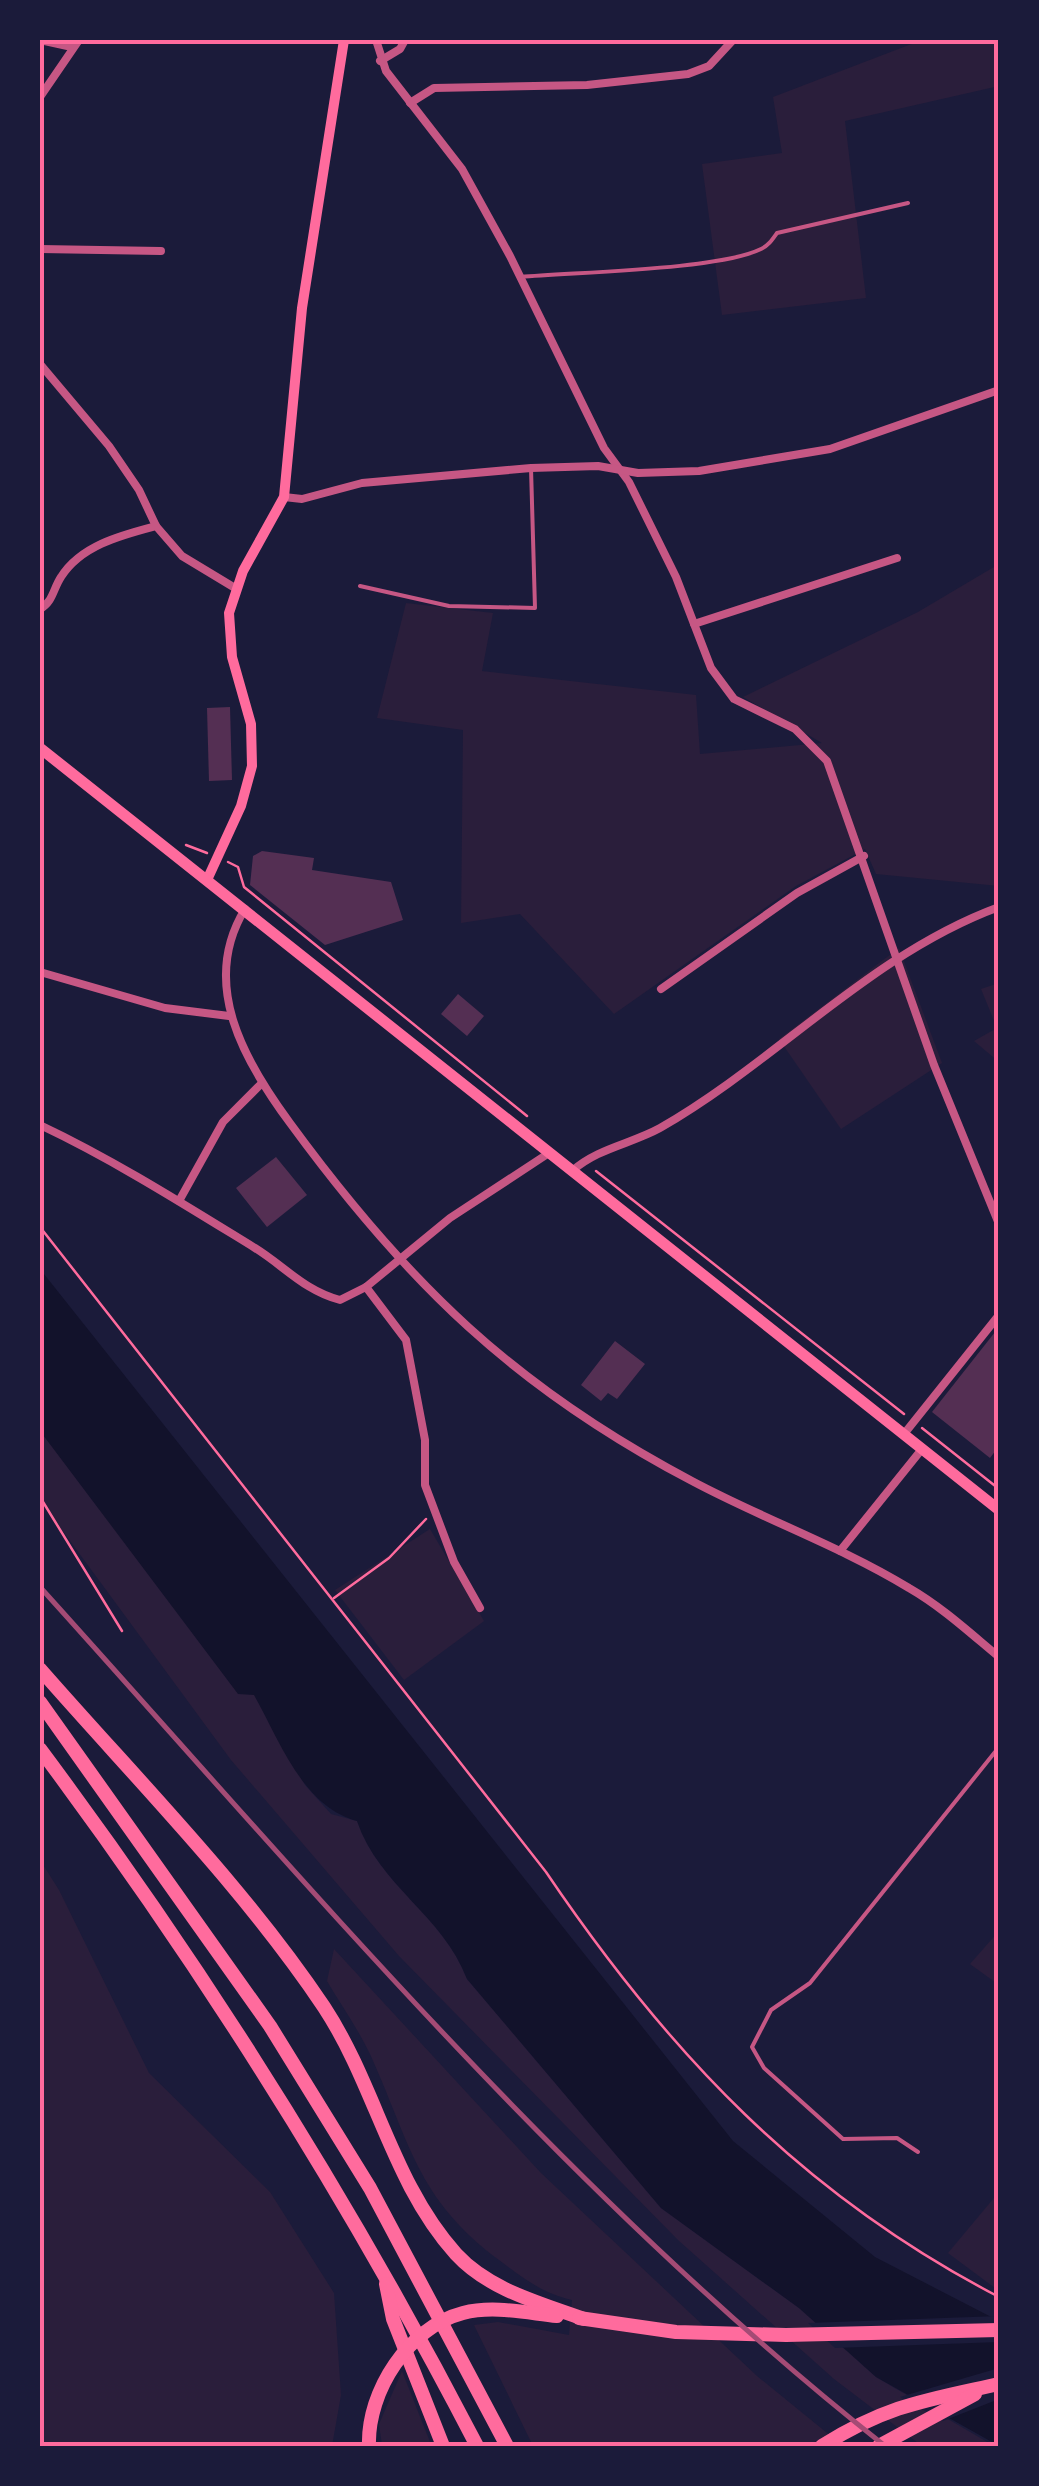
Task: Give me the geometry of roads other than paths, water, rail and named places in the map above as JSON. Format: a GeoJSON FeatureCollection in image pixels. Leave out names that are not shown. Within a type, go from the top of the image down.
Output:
{"type":"FeatureCollection","features":[{"type":"Feature","properties":{"kind":"highway"},"geometry":{"type":"LineString","coordinates":[[40,1670],[257,1914],[350,2048],[400,2169],[427,2219],[460,2258],[490,2281],[584,2318]]}},
{"type":"Feature","properties":{"kind":"highway"},"geometry":{"type":"LineString","coordinates":[[40,1702],[270,2026],[370,2188],[507,2446]]}},
{"type":"Feature","properties":{"kind":"highway"},"geometry":{"type":"LineString","coordinates":[[40,1750],[204,1978],[383,2268],[443,2446]]}},
{"type":"Feature","properties":{"kind":"highway"},"geometry":{"type":"LineString","coordinates":[[369,2446],[381,2388],[401,2356],[431,2327],[463,2312],[494,2310],[676,2332],[731,2334],[999,2330]]}},
{"type":"Feature","properties":{"kind":"highway"},"geometry":{"type":"LineString","coordinates":[[400,2315],[441,2376],[476,2446]]}},
{"type":"Feature","properties":{"kind":"highway"},"geometry":{"type":"LineString","coordinates":[[822,2446],[918,2400],[996,2385]]}},
{"type":"Feature","properties":{"kind":"highway"},"geometry":{"type":"LineString","coordinates":[[879,2446],[996,2385]]}},
{"type":"Feature","properties":{"kind":"main road"},"geometry":{"type":"LineString","coordinates":[[208,880],[242,806],[252,766],[252,724],[228,633],[235,588],[284,497],[302,308],[344,40]]}},
{"type":"Feature","properties":{"kind":"main road"},"geometry":{"type":"LineString","coordinates":[[40,748],[999,1510]]}},
{"type":"Feature","properties":{"kind":"street"},"geometry":{"type":"LineString","coordinates":[[40,40],[76,44],[40,96]]}},
{"type":"Feature","properties":{"kind":"street"},"geometry":{"type":"LineString","coordinates":[[376,40],[380,61],[462,170],[520,277],[604,448],[619,468],[676,577],[711,668],[734,699],[794,730],[826,760],[864,856],[896,961],[999,1224]]}},
{"type":"Feature","properties":{"kind":"street"},"geometry":{"type":"LineString","coordinates":[[380,61],[400,49],[404,40]]}},
{"type":"Feature","properties":{"kind":"street"},"geometry":{"type":"LineString","coordinates":[[410,103],[434,88],[587,85],[688,74],[710,66],[733,40]]}},
{"type":"Feature","properties":{"kind":"street"},"geometry":{"type":"LineString","coordinates":[[40,250],[160,251]]}},
{"type":"Feature","properties":{"kind":"street"},"geometry":{"type":"LineString","coordinates":[[40,364],[110,446],[139,490],[156,526],[182,556],[235,588]]}},
{"type":"Feature","properties":{"kind":"street"},"geometry":{"type":"LineString","coordinates":[[284,497],[302,499],[362,482],[531,468],[619,468],[638,473],[699,471],[830,449],[999,390]]}},
{"type":"Feature","properties":{"kind":"street"},"geometry":{"type":"LineString","coordinates":[[40,608],[48,605],[61,576],[84,554],[116,536],[156,526]]}},
{"type":"Feature","properties":{"kind":"street"},"geometry":{"type":"LineString","coordinates":[[694,624],[897,558]]}},
{"type":"Feature","properties":{"kind":"street"},"geometry":{"type":"LineString","coordinates":[[662,989],[797,893],[864,856]]}},
{"type":"Feature","properties":{"kind":"street"},"geometry":{"type":"LineString","coordinates":[[572,1170],[583,1161],[659,1128],[896,961],[999,908]]}},
{"type":"Feature","properties":{"kind":"street"},"geometry":{"type":"LineString","coordinates":[[244,909],[230,941],[229,1016],[261,1084],[399,1262],[476,1338],[616,1438],[692,1482],[912,1589],[999,1657]]}},
{"type":"Feature","properties":{"kind":"street"},"geometry":{"type":"LineString","coordinates":[[40,972],[150,1005],[229,1016]]}},
{"type":"Feature","properties":{"kind":"street"},"geometry":{"type":"LineString","coordinates":[[179,1202],[223,1122],[261,1084]]}},
{"type":"Feature","properties":{"kind":"street"},"geometry":{"type":"LineString","coordinates":[[40,1126],[179,1202],[322,1295],[340,1300],[366,1287],[450,1218],[549,1153]]}},
{"type":"Feature","properties":{"kind":"street"},"geometry":{"type":"LineString","coordinates":[[366,1287],[406,1340],[432,1510],[454,1562],[480,1608]]}},
{"type":"Feature","properties":{"kind":"street"},"geometry":{"type":"LineString","coordinates":[[904,1434],[999,1315]]}},
{"type":"Feature","properties":{"kind":"street"},"geometry":{"type":"LineString","coordinates":[[840,1551],[922,1449]]}},
{"type":"Feature","properties":{"kind":"lane"},"geometry":{"type":"LineString","coordinates":[[520,277],[754,252],[766,248],[777,233],[908,202]]}},
{"type":"Feature","properties":{"kind":"lane"},"geometry":{"type":"LineString","coordinates":[[360,586],[449,606],[535,608],[531,468]]}},
{"type":"Feature","properties":{"kind":"lane"},"geometry":{"type":"LineString","coordinates":[[918,2152],[898,2138],[843,2139],[764,2068],[752,2046],[770,2010],[810,1983],[999,1747]]}},
{"type":"Feature","properties":{"kind":"railway"},"geometry":{"type":"LineString","coordinates":[[40,1587],[342,1924],[549,2143],[769,2350],[885,2446]]}}]}
